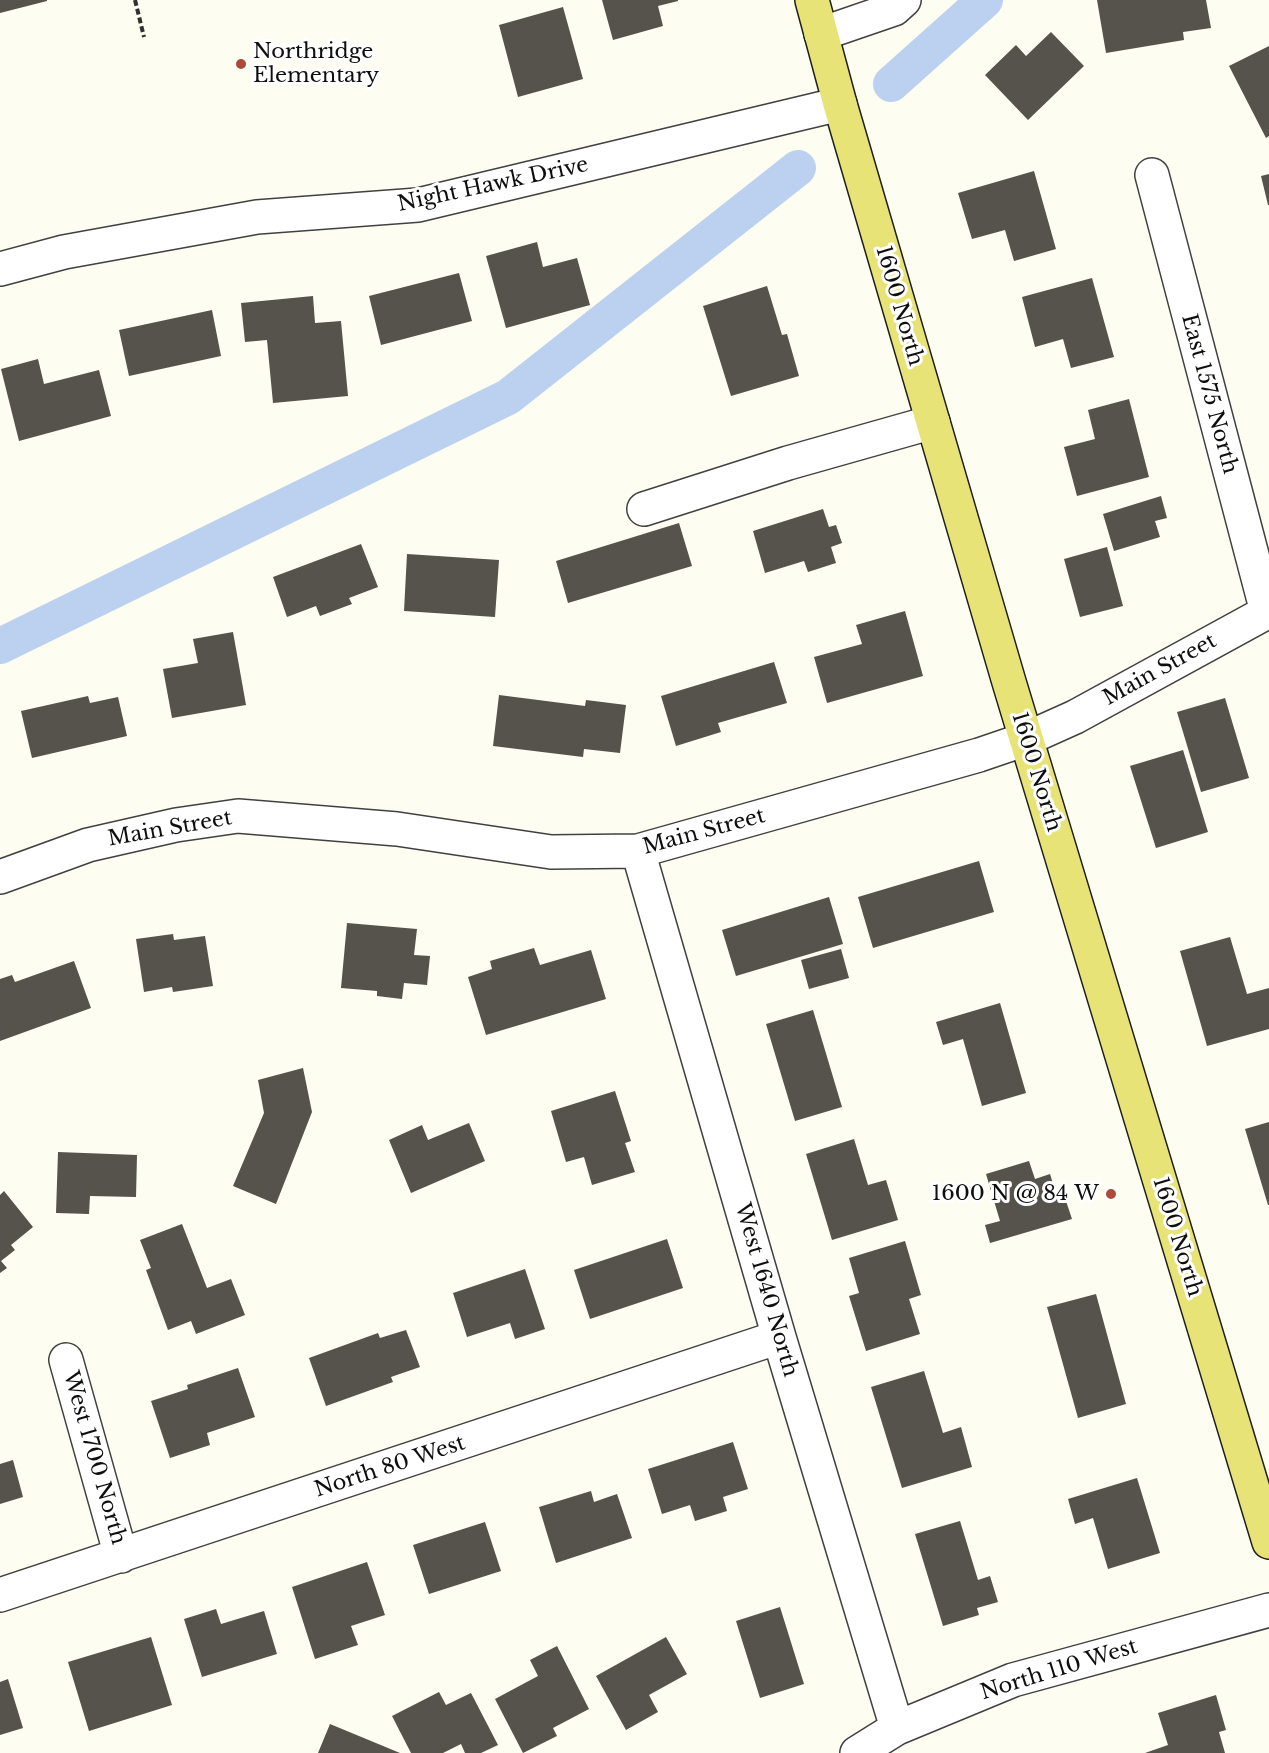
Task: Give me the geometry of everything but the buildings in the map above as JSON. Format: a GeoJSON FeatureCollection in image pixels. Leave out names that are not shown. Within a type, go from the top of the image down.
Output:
{"type":"FeatureCollection","features":[{"type":"Feature","properties":{"kind":"main road","name":"1600 North"},"geometry":{"type":"LineString","coordinates":[[812,0],[840,104],[1026,739],[1269,1542]]}},
{"type":"Feature","properties":{"kind":"street"},"geometry":{"type":"LineString","coordinates":[[821,34],[894,9],[904,0]]}},
{"type":"Feature","properties":{"kind":"street","name":"Night Hawk Drive"},"geometry":{"type":"LineString","coordinates":[[0,269],[64,252],[257,217],[418,205],[840,104]]}},
{"type":"Feature","properties":{"kind":"street","name":"East 1575 North"},"geometry":{"type":"LineString","coordinates":[[1152,175],[1268,612]]}},
{"type":"Feature","properties":{"kind":"street"},"geometry":{"type":"LineString","coordinates":[[644,509],[788,463],[933,422]]}},
{"type":"Feature","properties":{"kind":"street","name":"Main Street"},"geometry":{"type":"LineString","coordinates":[[0,877],[88,845],[176,825],[238,816],[397,829],[551,852],[638,851],[979,755],[1026,739],[1075,717],[1268,612]]}},
{"type":"Feature","properties":{"kind":"street","name":"West 1640 North"},"geometry":{"type":"LineString","coordinates":[[638,851],[779,1337],[897,1728]]}},
{"type":"Feature","properties":{"kind":"street","name":"North 80 West"},"geometry":{"type":"LineString","coordinates":[[0,1595],[779,1337]]}},
{"type":"Feature","properties":{"kind":"street","name":"West 1700 North"},"geometry":{"type":"LineString","coordinates":[[66,1360],[121,1556]]}},
{"type":"Feature","properties":{"kind":"street","name":"North 110 West"},"geometry":{"type":"LineString","coordinates":[[857,1753],[897,1728],[1013,1680],[1269,1610]]}},
{"type":"Feature","properties":{"kind":"path"},"geometry":{"type":"LineString","coordinates":[[135,0],[144,37]]}},
{"type":"Feature","properties":{"kind":"waterway"},"geometry":{"type":"LineString","coordinates":[[891,84],[985,0]]}},
{"type":"Feature","properties":{"kind":"waterway"},"geometry":{"type":"LineString","coordinates":[[0,646],[508,397],[798,168]]}},
{"type":"Feature","properties":{"kind":"place","name":"Northridge Elementary"},"geometry":{"type":"Point","coordinates":[241,64]}},
{"type":"Feature","properties":{"kind":"place","name":"1600 N @ 84 W"},"geometry":{"type":"Point","coordinates":[1111,1194]}}]}
